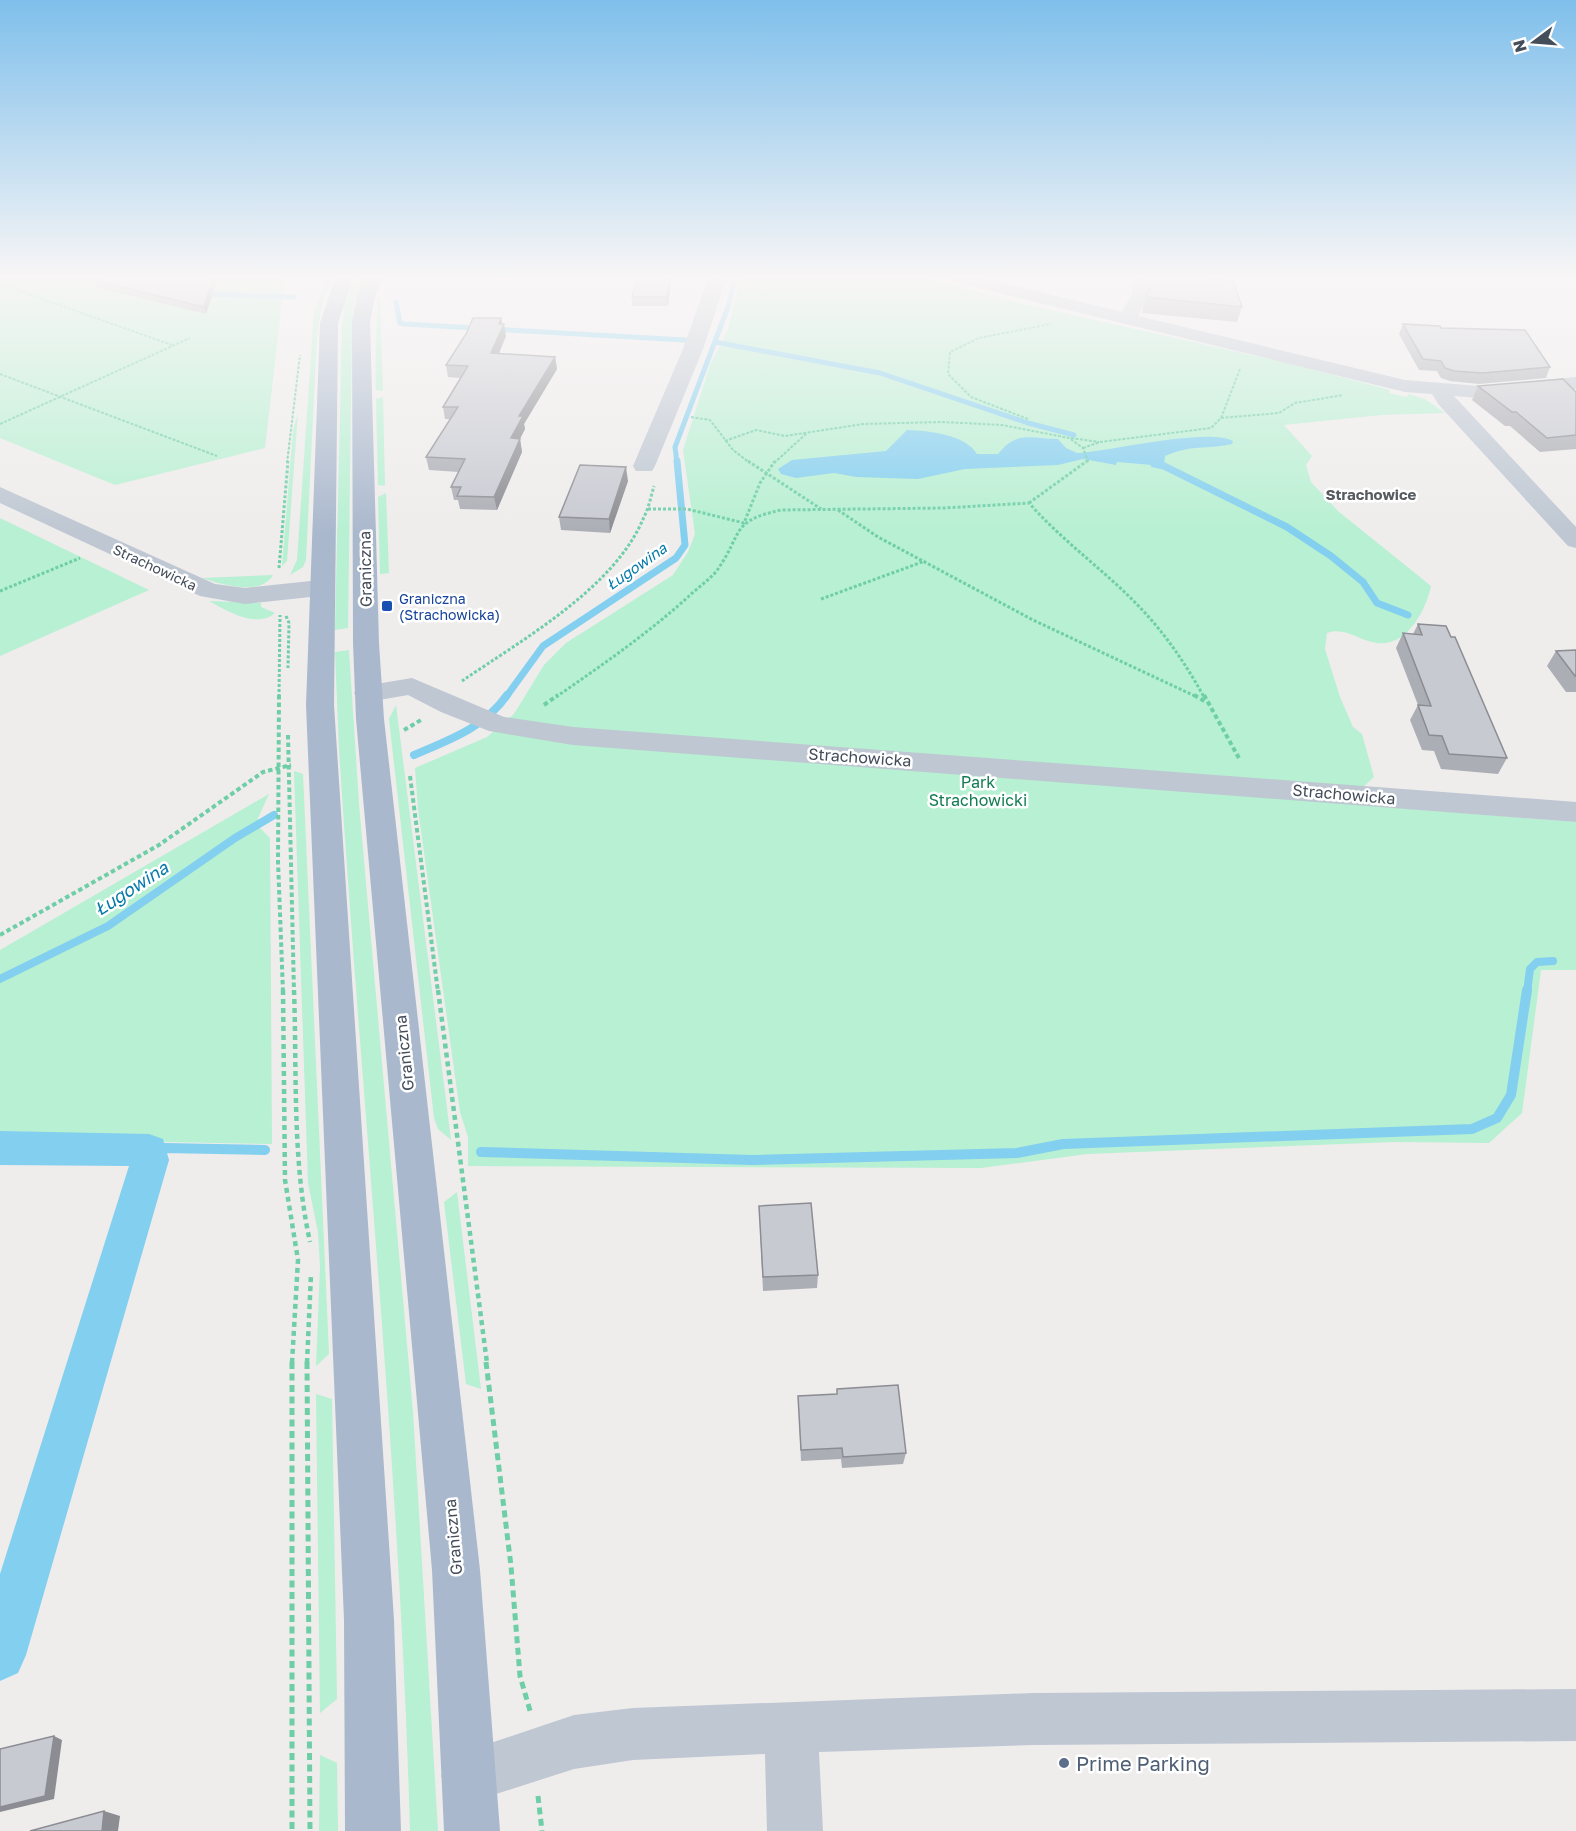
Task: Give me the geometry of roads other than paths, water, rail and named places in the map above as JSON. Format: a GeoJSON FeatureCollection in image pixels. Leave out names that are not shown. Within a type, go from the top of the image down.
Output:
{"type":"FeatureCollection","features":[{"type":"Feature","properties":{"kind":"main road"},"geometry":{"type":"LineString","coordinates":[[328,361],[320,588],[320,705],[369,1620],[373,1831]]}},
{"type":"Feature","properties":{"kind":"main road","name":"Graniczna"},"geometry":{"type":"LineString","coordinates":[[363,361],[383,691],[456,1570],[472,1831]]}},
{"type":"Feature","properties":{"kind":"street"},"geometry":{"type":"LineString","coordinates":[[644,466],[668,402],[687,361]]}},
{"type":"Feature","properties":{"kind":"street"},"geometry":{"type":"LineString","coordinates":[[1300,361],[1378,380],[1440,391],[1503,391],[1576,383]]}},
{"type":"Feature","properties":{"kind":"street"},"geometry":{"type":"LineString","coordinates":[[1440,391],[1446,402],[1576,541]]}},
{"type":"Feature","properties":{"kind":"street","name":"Strachowicka"},"geometry":{"type":"LineString","coordinates":[[0,494],[209,591],[244,596],[320,588]]}},
{"type":"Feature","properties":{"kind":"street","name":"Strachowicka"},"geometry":{"type":"LineString","coordinates":[[383,691],[412,686],[467,712],[507,727],[573,736],[1576,812]]}},
{"type":"Feature","properties":{"kind":"street"},"geometry":{"type":"LineString","coordinates":[[468,1776],[574,1742],[633,1734],[719,1728],[1033,1719],[1576,1715]]}},
{"type":"Feature","properties":{"kind":"street"},"geometry":{"type":"LineString","coordinates":[[791,1727],[795,1831]]}},
{"type":"Feature","properties":{"kind":"water"},"geometry":{"type":"Polygon","coordinates":[[[907,430],[936,433],[955,438],[971,447],[977,454],[998,454],[1011,442],[1025,438],[1058,439],[1066,448],[1077,453],[1182,438],[1221,437],[1233,441],[1232,444],[1175,452],[1165,456],[1164,466],[1117,462],[1116,465],[1083,459],[1058,465],[965,469],[918,479],[856,477],[834,473],[796,478],[781,474],[778,469],[792,460],[886,451],[907,430]]]}},
{"type":"Feature","properties":{"kind":"waterway","name":"Ługowina"},"geometry":{"type":"LineString","coordinates":[[677,463],[675,447],[707,361]]}},
{"type":"Feature","properties":{"kind":"waterway"},"geometry":{"type":"LineString","coordinates":[[819,361],[880,373],[1028,423],[1074,435]]}},
{"type":"Feature","properties":{"kind":"waterway","name":"Ługowina"},"geometry":{"type":"LineString","coordinates":[[506,697],[543,646],[676,558],[685,545],[677,461]]}},
{"type":"Feature","properties":{"kind":"waterway"},"geometry":{"type":"LineString","coordinates":[[1154,464],[1164,466],[1287,527],[1331,556],[1363,582],[1377,603],[1408,615]]}},
{"type":"Feature","properties":{"kind":"waterway","name":"Ługowina"},"geometry":{"type":"LineString","coordinates":[[414,755],[477,725],[507,695]]}},
{"type":"Feature","properties":{"kind":"waterway","name":"Ługowina"},"geometry":{"type":"LineString","coordinates":[[0,979],[108,926],[235,838],[274,815]]}},
{"type":"Feature","properties":{"kind":"waterway"},"geometry":{"type":"LineString","coordinates":[[1527,992],[1530,969],[1537,962],[1553,961]]}},
{"type":"Feature","properties":{"kind":"waterway"},"geometry":{"type":"LineString","coordinates":[[481,1152],[752,1160],[1017,1153],[1063,1144],[1472,1129],[1497,1118],[1511,1095],[1527,990]]}},
{"type":"Feature","properties":{"kind":"waterway"},"geometry":{"type":"LineString","coordinates":[[0,1148],[130,1149],[149,1151],[150,1160],[0,1655]]}},
{"type":"Feature","properties":{"kind":"waterway"},"geometry":{"type":"LineString","coordinates":[[149,1151],[165,1148],[265,1150]]}},
{"type":"Feature","properties":{"kind":"place","name":"Graniczna (Strachowicka)"},"geometry":{"type":"Point","coordinates":[387,606]}},
{"type":"Feature","properties":{"kind":"place","name":"Prime Parking"},"geometry":{"type":"Point","coordinates":[1064,1763]}},
{"type":"Feature","properties":{"kind":"district","name":"Strachowice"},"geometry":{"type":"Point","coordinates":[1371,494]}},
{"type":"Feature","properties":{"kind":"park label","name":"Park Strachowicki"},"geometry":{"type":"Point","coordinates":[978,791]}}]}
